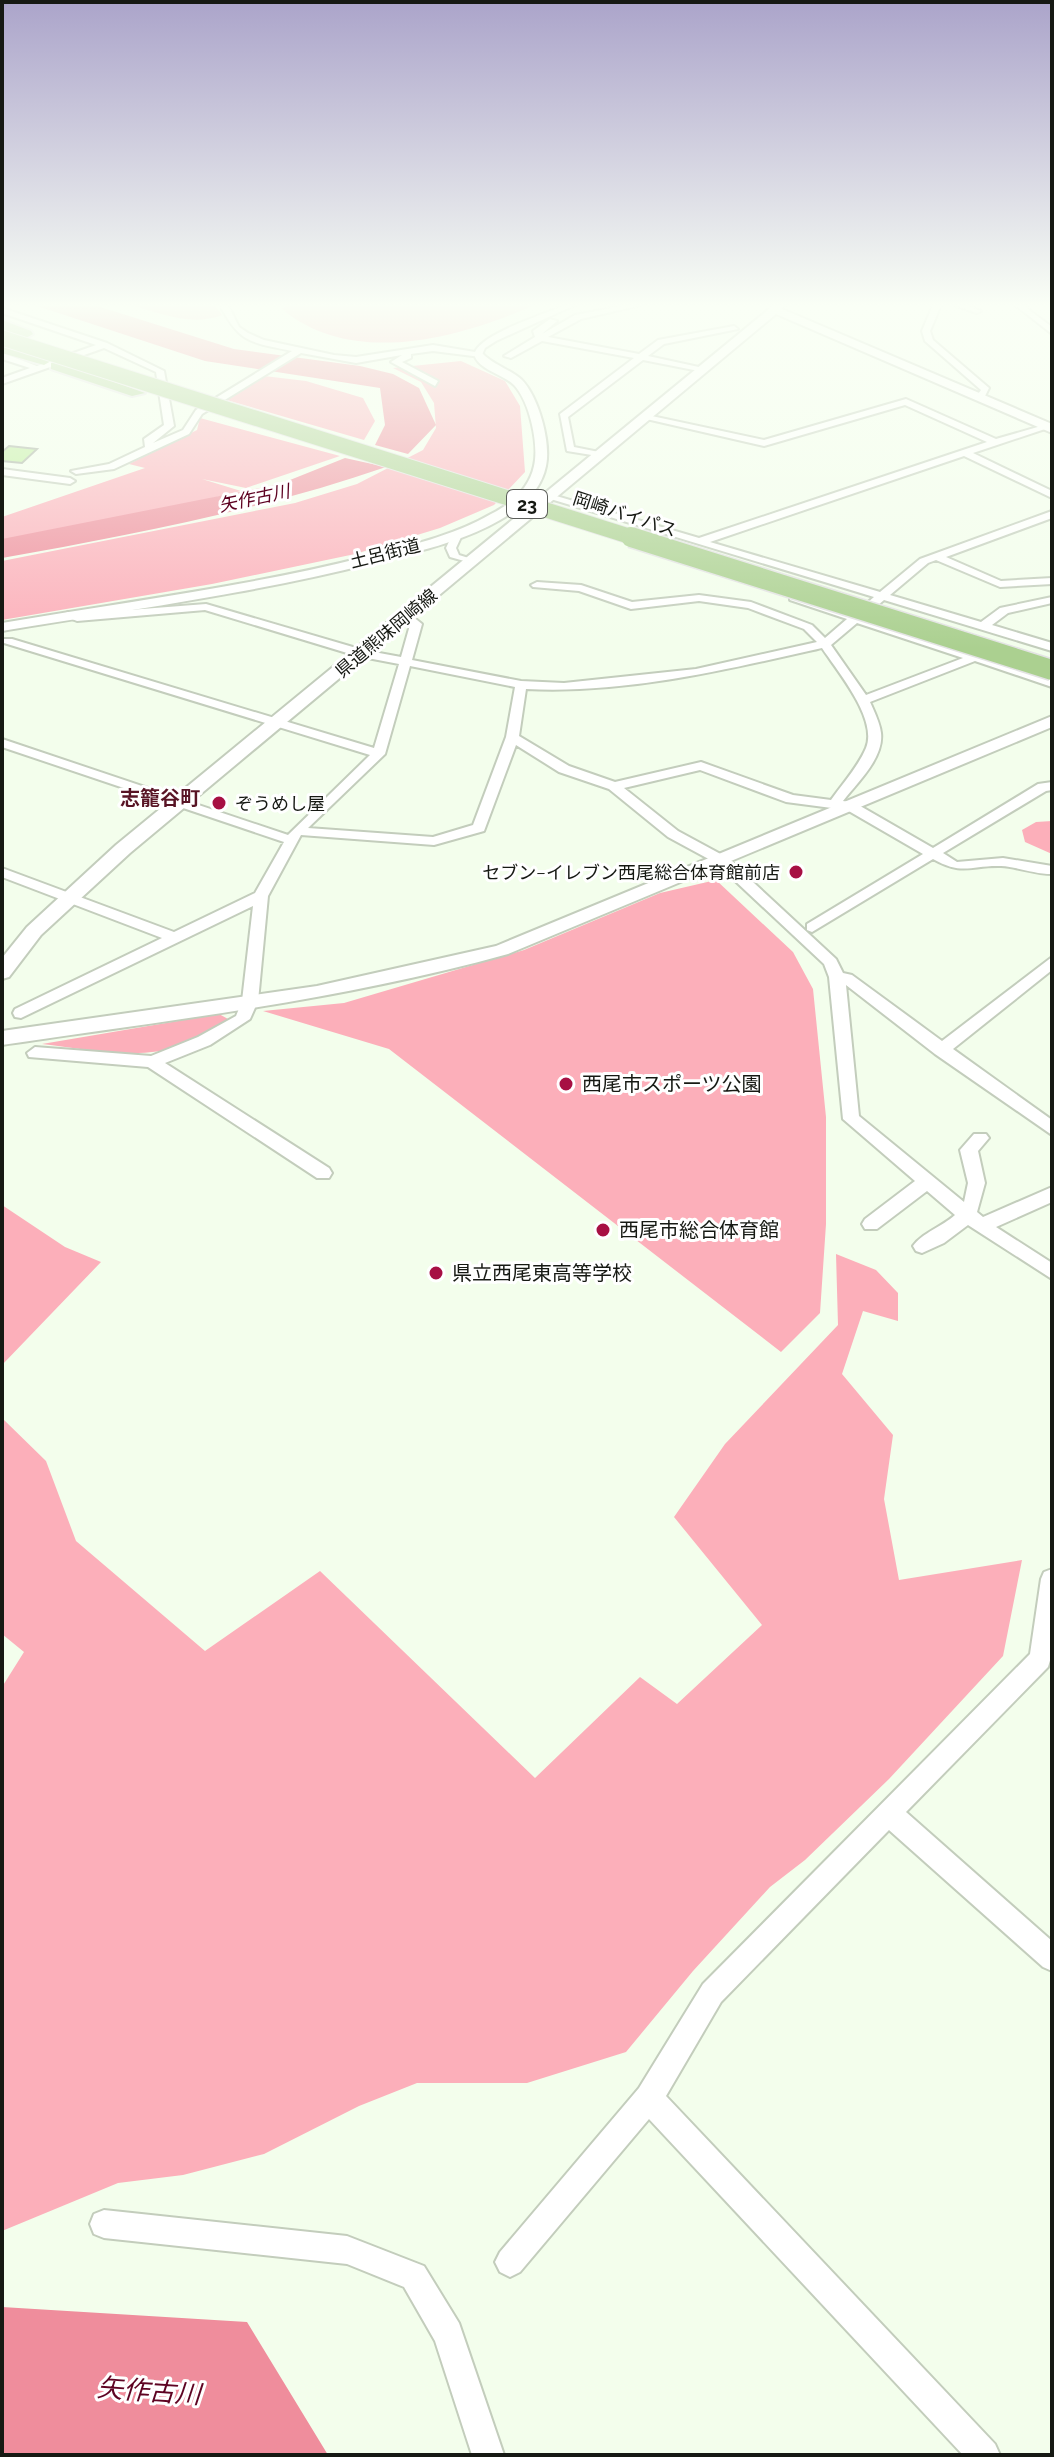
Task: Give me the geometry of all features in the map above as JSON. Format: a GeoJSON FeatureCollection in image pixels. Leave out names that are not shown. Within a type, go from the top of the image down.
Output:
{"type":"FeatureCollection","features":[{"type":"Feature","properties":{"kind":"highway","name":"23"},"geometry":{"type":"LineString","coordinates":[[242,420],[333,443]]}},
{"type":"Feature","properties":{"kind":"highway","name":"岡崎バイパス"},"geometry":{"type":"LineString","coordinates":[[261,420],[693,548]]}},
{"type":"Feature","properties":{"kind":"highway","name":"岡崎バイパス"},"geometry":{"type":"LineString","coordinates":[[280,420],[660,540],[1049,674]]}},
{"type":"Feature","properties":{"kind":"highway","name":"23"},"geometry":{"type":"LineString","coordinates":[[660,540],[725,555],[1052,650]]}},
{"type":"Feature","properties":{"kind":"highway","name":"23"},"geometry":{"type":"LineString","coordinates":[[693,548],[1049,674]]}},
{"type":"Feature","properties":{"kind":"main road","name":"県道熊味岡崎線"},"geometry":{"type":"LineString","coordinates":[[2,972],[34,931],[68,897],[529,512],[645,420]]}},
{"type":"Feature","properties":{"kind":"main road"},"geometry":{"type":"LineString","coordinates":[[1029,420],[1048,428]]}},
{"type":"Feature","properties":{"kind":"street"},"geometry":{"type":"LineString","coordinates":[[150,448],[147,441],[169,426],[170,420]]}},
{"type":"Feature","properties":{"kind":"street"},"geometry":{"type":"LineString","coordinates":[[2,472],[73,476],[111,467],[186,432],[194,420]]}},
{"type":"Feature","properties":{"kind":"street","name":"土呂街道"},"geometry":{"type":"LineString","coordinates":[[5,634],[68,615],[291,576],[457,535],[513,506],[524,496],[541,463],[533,420]]}},
{"type":"Feature","properties":{"kind":"street"},"geometry":{"type":"LineString","coordinates":[[564,420],[570,449],[601,455]]}},
{"type":"Feature","properties":{"kind":"street"},"geometry":{"type":"LineString","coordinates":[[655,420],[764,443],[845,420]]}},
{"type":"Feature","properties":{"kind":"street"},"geometry":{"type":"LineString","coordinates":[[945,420],[995,442]]}},
{"type":"Feature","properties":{"kind":"street"},"geometry":{"type":"LineString","coordinates":[[693,548],[962,452],[1048,428]]}},
{"type":"Feature","properties":{"kind":"street"},"geometry":{"type":"LineString","coordinates":[[962,452],[1052,495]]}},
{"type":"Feature","properties":{"kind":"street"},"geometry":{"type":"LineString","coordinates":[[549,497],[693,548],[884,596],[1052,650]]}},
{"type":"Feature","properties":{"kind":"street"},"geometry":{"type":"LineString","coordinates":[[529,512],[973,658],[1049,674]]}},
{"type":"Feature","properties":{"kind":"street"},"geometry":{"type":"LineString","coordinates":[[68,615],[77,618],[206,607],[361,653],[521,685],[564,687],[696,673],[825,644],[924,561],[1052,514]]}},
{"type":"Feature","properties":{"kind":"street"},"geometry":{"type":"LineString","coordinates":[[457,535],[451,548],[455,557],[471,562]]}},
{"type":"Feature","properties":{"kind":"street"},"geometry":{"type":"LineString","coordinates":[[936,556],[1000,584],[1052,581]]}},
{"type":"Feature","properties":{"kind":"street"},"geometry":{"type":"LineString","coordinates":[[537,585],[581,588],[631,606],[699,598],[751,605],[808,627],[825,644],[863,700],[875,731],[874,745],[843,804]]}},
{"type":"Feature","properties":{"kind":"street"},"geometry":{"type":"LineString","coordinates":[[984,626],[1004,610],[1052,600]]}},
{"type":"Feature","properties":{"kind":"street"},"geometry":{"type":"LineString","coordinates":[[35,1053],[152,1062],[204,1041],[242,1019],[250,1001],[261,896],[294,835],[379,754],[416,624],[407,615]]}},
{"type":"Feature","properties":{"kind":"street"},"geometry":{"type":"LineString","coordinates":[[5,634],[379,754]]}},
{"type":"Feature","properties":{"kind":"street"},"geometry":{"type":"LineString","coordinates":[[863,700],[973,658]]}},
{"type":"Feature","properties":{"kind":"street"},"geometry":{"type":"LineString","coordinates":[[2,743],[181,803],[294,835],[434,841],[479,828],[512,737],[521,685]]}},
{"type":"Feature","properties":{"kind":"street"},"geometry":{"type":"LineString","coordinates":[[2,1038],[372,983],[502,950],[721,860],[843,804],[1052,721]]}},
{"type":"Feature","properties":{"kind":"street"},"geometry":{"type":"LineString","coordinates":[[512,737],[564,769],[614,786],[673,834],[721,860],[831,962],[837,977],[851,1119],[974,1220],[1052,1272]]}},
{"type":"Feature","properties":{"kind":"street"},"geometry":{"type":"LineString","coordinates":[[614,786],[701,766],[791,799],[843,804],[955,866],[1003,862],[1052,870]]}},
{"type":"Feature","properties":{"kind":"street"},"geometry":{"type":"LineString","coordinates":[[812,927],[1043,787],[1052,786]]}},
{"type":"Feature","properties":{"kind":"street"},"geometry":{"type":"LineString","coordinates":[[2,872],[177,939]]}},
{"type":"Feature","properties":{"kind":"street"},"geometry":{"type":"LineString","coordinates":[[21,1013],[261,896]]}},
{"type":"Feature","properties":{"kind":"street"},"geometry":{"type":"LineString","coordinates":[[941,1050],[1052,962]]}},
{"type":"Feature","properties":{"kind":"street"},"geometry":{"type":"LineString","coordinates":[[837,977],[847,979],[1052,1129]]}},
{"type":"Feature","properties":{"kind":"street"},"geometry":{"type":"LineString","coordinates":[[152,1062],[323,1173]]}},
{"type":"Feature","properties":{"kind":"street"},"geometry":{"type":"LineString","coordinates":[[974,1220],[975,1164],[969,1150],[980,1138]]}},
{"type":"Feature","properties":{"kind":"street"},"geometry":{"type":"LineString","coordinates":[[871,1224],[926,1182]]}},
{"type":"Feature","properties":{"kind":"street"},"geometry":{"type":"LineString","coordinates":[[922,1246],[974,1220],[1052,1194]]}},
{"type":"Feature","properties":{"kind":"street"},"geometry":{"type":"LineString","coordinates":[[510,2262],[649,2098],[712,1993],[890,1814],[1046,1664],[1052,1579]]}},
{"type":"Feature","properties":{"kind":"street"},"geometry":{"type":"LineString","coordinates":[[890,1814],[1052,1958]]}},
{"type":"Feature","properties":{"kind":"street"},"geometry":{"type":"LineString","coordinates":[[649,2098],[984,2455]]}},
{"type":"Feature","properties":{"kind":"street"},"geometry":{"type":"LineString","coordinates":[[104,2224],[347,2250],[414,2276],[448,2334],[488,2455]]}},
{"type":"Feature","properties":{"kind":"shaded area"},"geometry":{"type":"Polygon","coordinates":[[[200,420],[206,420],[340,456],[246,488],[202,479],[241,491],[82,530],[2,545],[2,517],[145,468],[129,464],[197,430],[200,420]]]}},
{"type":"Feature","properties":{"kind":"shaded area"},"geometry":{"type":"Polygon","coordinates":[[[294,420],[374,420],[364,440],[294,420]]]}},
{"type":"Feature","properties":{"kind":"shaded area"},"geometry":{"type":"Polygon","coordinates":[[[435,420],[521,420],[525,472],[494,505],[440,528],[355,554],[212,584],[2,620],[2,561],[295,503],[357,484],[423,450],[436,428],[435,420]]]}},
{"type":"Feature","properties":{"kind":"shaded area"},"geometry":{"type":"Polygon","coordinates":[[[1052,821],[1052,854],[1025,842],[1022,830],[1036,822],[1052,821]]]}},
{"type":"Feature","properties":{"kind":"shaded area"},"geometry":{"type":"Polygon","coordinates":[[[716,880],[793,952],[813,989],[826,1117],[826,1224],[820,1313],[781,1352],[389,1049],[263,1011],[344,1003],[524,950],[660,893],[716,880]]]}},
{"type":"Feature","properties":{"kind":"shaded area"},"geometry":{"type":"Polygon","coordinates":[[[219,1014],[228,1019],[191,1042],[168,1049],[114,1053],[42,1044],[219,1014]]]}},
{"type":"Feature","properties":{"kind":"shaded area"},"geometry":{"type":"Polygon","coordinates":[[[2,1205],[65,1247],[101,1262],[2,1365],[2,1205]]]}},
{"type":"Feature","properties":{"kind":"shaded area"},"geometry":{"type":"Polygon","coordinates":[[[836,1254],[876,1270],[898,1293],[898,1321],[863,1311],[842,1374],[893,1435],[884,1499],[899,1580],[1022,1560],[1003,1656],[889,1779],[805,1860],[770,1887],[693,1971],[626,2052],[527,2083],[417,2083],[359,2106],[264,2154],[183,2175],[118,2183],[2,2231],[2,1687],[24,1652],[2,1634],[2,1418],[46,1461],[76,1541],[205,1651],[320,1571],[535,1778],[640,1677],[677,1704],[762,1625],[674,1517],[725,1444],[838,1325],[836,1254]]]}},
{"type":"Feature","properties":{"kind":"water"},"geometry":{"type":"Polygon","coordinates":[[[384,420],[434,420],[436,425],[408,454],[375,445],[385,425],[384,420]]]}},
{"type":"Feature","properties":{"kind":"water","name":"矢作古川"},"geometry":{"type":"Polygon","coordinates":[[[345,458],[386,467],[244,509],[2,558],[2,539],[280,484],[345,458]]]}},
{"type":"Feature","properties":{"kind":"water","name":"矢作古川"},"geometry":{"type":"Polygon","coordinates":[[[2,2307],[247,2322],[328,2455],[2,2455],[2,2307]]]}},
{"type":"Feature","properties":{"kind":"building"},"geometry":{"type":"Polygon","coordinates":[[[9,446],[37,449],[22,463],[2,461],[2,452],[9,446]]]}},
{"type":"Feature","properties":{"kind":"place","name":"ぞうめし屋"},"geometry":{"type":"Point","coordinates":[219,803]}},
{"type":"Feature","properties":{"kind":"place","name":"セブン−イレブン西尾総合体育館前店"},"geometry":{"type":"Point","coordinates":[796,872]}},
{"type":"Feature","properties":{"kind":"place","name":"西尾市スポーツ公園"},"geometry":{"type":"Point","coordinates":[566,1084]}},
{"type":"Feature","properties":{"kind":"place","name":"西尾市総合体育館"},"geometry":{"type":"Point","coordinates":[603,1230]}},
{"type":"Feature","properties":{"kind":"place","name":"県立西尾東高等学校"},"geometry":{"type":"Point","coordinates":[436,1273]}},
{"type":"Feature","properties":{"kind":"district","name":"志籠谷町"},"geometry":{"type":"Point","coordinates":[160,798]}}]}
